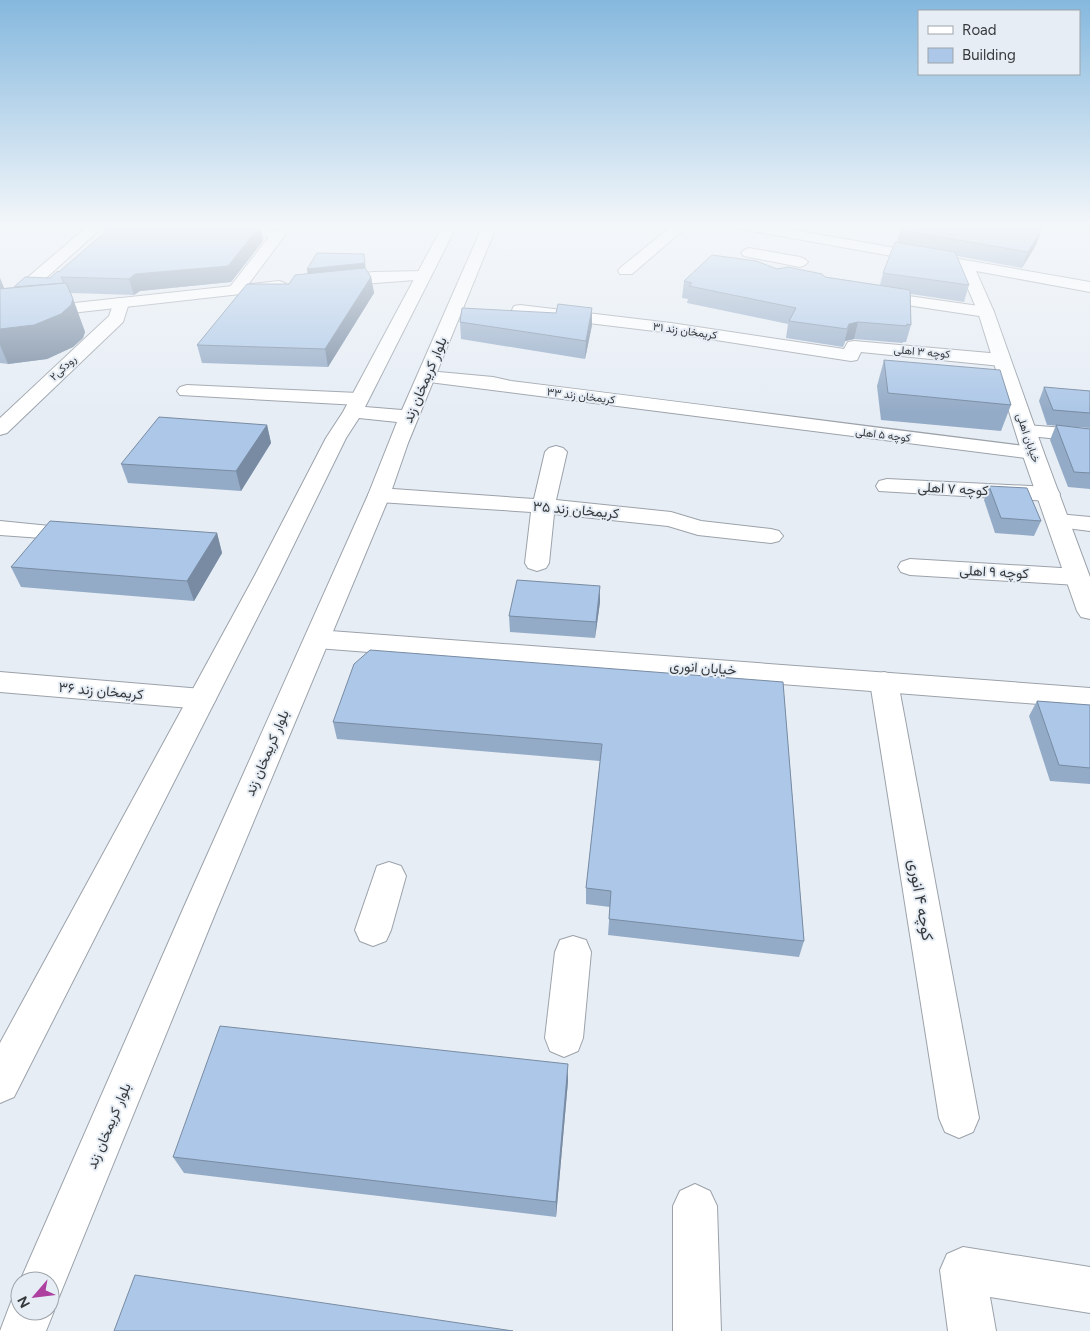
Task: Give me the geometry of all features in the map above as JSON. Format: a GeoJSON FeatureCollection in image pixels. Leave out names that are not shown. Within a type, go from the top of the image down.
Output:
{"type":"FeatureCollection","features":[{"type":"Feature","properties":{"kind":"street"},"geometry":{"type":"LineString","coordinates":[[0,310],[26,287]]}},
{"type":"Feature","properties":{"kind":"street"},"geometry":{"type":"LineString","coordinates":[[235,291],[238,287]]}},
{"type":"Feature","properties":{"kind":"street"},"geometry":{"type":"LineString","coordinates":[[0,316],[273,287]]}},
{"type":"Feature","properties":{"kind":"street"},"geometry":{"type":"LineString","coordinates":[[0,1083],[202,699],[336,438],[356,405],[417,287]]}},
{"type":"Feature","properties":{"kind":"street","name":"بلوار کریمخان زند"},"geometry":{"type":"LineString","coordinates":[[47,1271],[196,918],[379,495],[465,287]]}},
{"type":"Feature","properties":{"kind":"street","name":"خیابان اهلی"},"geometry":{"type":"LineString","coordinates":[[975,287],[986,312],[1001,360],[1090,611]]}},
{"type":"Feature","properties":{"kind":"street"},"geometry":{"type":"LineString","coordinates":[[858,294],[986,312]]}},
{"type":"Feature","properties":{"kind":"street","name":"رودکی۲"},"geometry":{"type":"LineString","coordinates":[[0,429],[117,318],[121,304]]}},
{"type":"Feature","properties":{"kind":"street","name":"کریمخان زند ۳۱"},"geometry":{"type":"LineString","coordinates":[[520,310],[671,328],[851,356]]}},
{"type":"Feature","properties":{"kind":"street","name":"کوچه ۳ اهلی"},"geometry":{"type":"LineString","coordinates":[[851,356],[854,346],[1001,360]]}},
{"type":"Feature","properties":{"kind":"street","name":"کریمخان زند ۳۳"},"geometry":{"type":"LineString","coordinates":[[428,377],[493,383],[511,387],[733,415]]}},
{"type":"Feature","properties":{"kind":"street"},"geometry":{"type":"LineString","coordinates":[[187,391],[356,405],[410,417]]}},
{"type":"Feature","properties":{"kind":"street","name":"کوچه ۵ اهلی"},"geometry":{"type":"LineString","coordinates":[[733,415],[880,435],[1033,452]]}},
{"type":"Feature","properties":{"kind":"street"},"geometry":{"type":"LineString","coordinates":[[1026,431],[1090,436]]}},
{"type":"Feature","properties":{"kind":"street"},"geometry":{"type":"LineString","coordinates":[[537,563],[544,506],[556,452]]}},
{"type":"Feature","properties":{"kind":"street","name":"کوچه ۷ اهلی"},"geometry":{"type":"LineString","coordinates":[[887,486],[1049,494]]}},
{"type":"Feature","properties":{"kind":"street","name":"کریمخان زند ۳۵"},"geometry":{"type":"LineString","coordinates":[[379,495],[544,506],[671,519],[698,528],[771,536]]}},
{"type":"Feature","properties":{"kind":"street"},"geometry":{"type":"LineString","coordinates":[[1058,521],[1090,524]]}},
{"type":"Feature","properties":{"kind":"street"},"geometry":{"type":"LineString","coordinates":[[0,528],[42,531]]}},
{"type":"Feature","properties":{"kind":"street","name":"کوچه ۹ اهلی"},"geometry":{"type":"LineString","coordinates":[[910,567],[1077,577]]}},
{"type":"Feature","properties":{"kind":"street","name":"خیابان انوری"},"geometry":{"type":"LineString","coordinates":[[317,639],[1090,698]]}},
{"type":"Feature","properties":{"kind":"street","name":"کریمخان زند ۳۶"},"geometry":{"type":"LineString","coordinates":[[0,682],[202,699]]}},
{"type":"Feature","properties":{"kind":"street","name":"کوچه ۴ انوری"},"geometry":{"type":"LineString","coordinates":[[884,682],[959,1118]]}},
{"type":"Feature","properties":{"kind":"street"},"geometry":{"type":"LineString","coordinates":[[373,930],[388,876]]}},
{"type":"Feature","properties":{"kind":"street"},"geometry":{"type":"LineString","coordinates":[[564,1038],[573,952]]}},
{"type":"Feature","properties":{"kind":"street"},"geometry":{"type":"LineString","coordinates":[[695,1206],[697,1331]]}},
{"type":"Feature","properties":{"kind":"street"},"geometry":{"type":"LineString","coordinates":[[972,1331],[963,1270],[1090,1290]]}},
{"type":"Feature","properties":{"kind":"building"},"geometry":{"type":"Polygon","coordinates":[[[68,287],[73,299],[71,305],[61,314],[34,325],[0,329],[0,289],[68,287]]]}},
{"type":"Feature","properties":{"kind":"building"},"geometry":{"type":"Polygon","coordinates":[[[244,287],[365,287],[325,349],[197,345],[244,287]]]}},
{"type":"Feature","properties":{"kind":"building"},"geometry":{"type":"Polygon","coordinates":[[[694,287],[891,287],[910,290],[911,325],[858,322],[849,324],[847,329],[789,321],[796,308],[694,287]]]}},
{"type":"Feature","properties":{"kind":"building"},"geometry":{"type":"Polygon","coordinates":[[[558,304],[592,308],[586,341],[460,322],[462,308],[556,313],[558,304]]]}},
{"type":"Feature","properties":{"kind":"building"},"geometry":{"type":"Polygon","coordinates":[[[884,360],[1000,370],[1011,405],[888,393],[884,360]]]}},
{"type":"Feature","properties":{"kind":"building"},"geometry":{"type":"Polygon","coordinates":[[[1044,387],[1090,391],[1090,413],[1053,410],[1044,387]]]}},
{"type":"Feature","properties":{"kind":"building"},"geometry":{"type":"Polygon","coordinates":[[[159,417],[267,425],[236,471],[121,464],[159,417]]]}},
{"type":"Feature","properties":{"kind":"building"},"geometry":{"type":"Polygon","coordinates":[[[1056,425],[1090,429],[1090,473],[1074,472],[1056,425]]]}},
{"type":"Feature","properties":{"kind":"building"},"geometry":{"type":"Polygon","coordinates":[[[989,486],[1027,488],[1041,521],[1001,518],[989,486]]]}},
{"type":"Feature","properties":{"kind":"building"},"geometry":{"type":"Polygon","coordinates":[[[50,521],[217,533],[187,581],[11,567],[50,521]]]}},
{"type":"Feature","properties":{"kind":"building"},"geometry":{"type":"Polygon","coordinates":[[[517,580],[600,586],[596,622],[509,616],[517,580]]]}},
{"type":"Feature","properties":{"kind":"building"},"geometry":{"type":"Polygon","coordinates":[[[370,650],[783,682],[804,941],[609,919],[611,891],[586,888],[602,744],[333,722],[354,664],[370,650]]]}},
{"type":"Feature","properties":{"kind":"building"},"geometry":{"type":"Polygon","coordinates":[[[1037,701],[1090,705],[1090,768],[1059,765],[1037,701]]]}},
{"type":"Feature","properties":{"kind":"building"},"geometry":{"type":"Polygon","coordinates":[[[220,1026],[568,1064],[556,1202],[173,1157],[220,1026]]]}},
{"type":"Feature","properties":{"kind":"building"},"geometry":{"type":"Polygon","coordinates":[[[135,1275],[513,1331],[114,1331],[135,1275]]]}}]}
